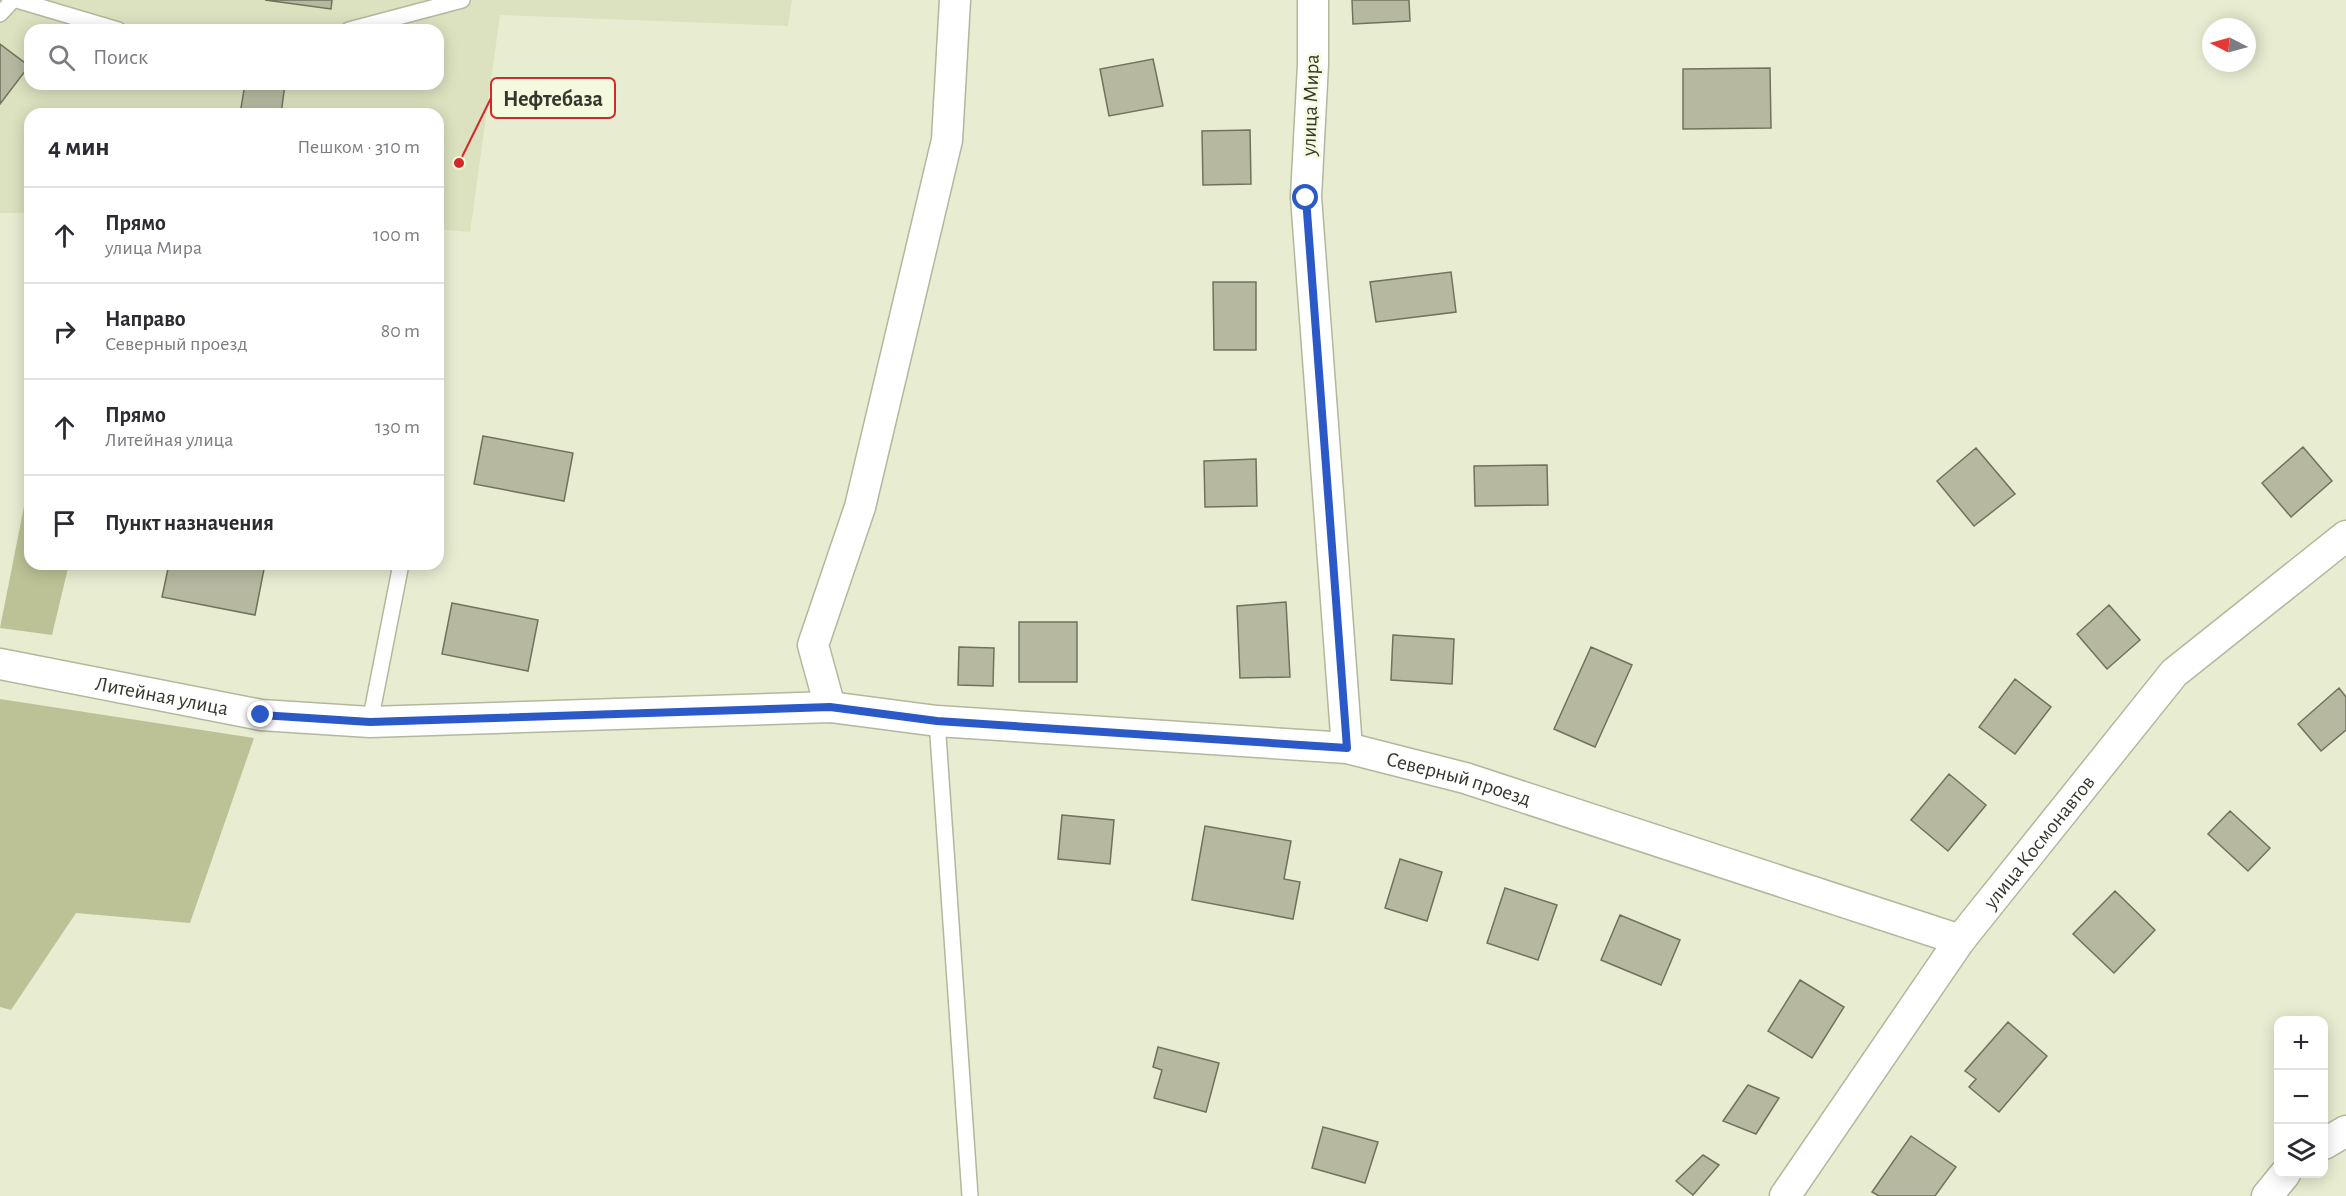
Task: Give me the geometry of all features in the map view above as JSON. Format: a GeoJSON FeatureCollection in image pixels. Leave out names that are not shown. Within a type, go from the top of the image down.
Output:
{"type":"FeatureCollection","features":[{"type":"Feature","properties":{"kind":"street"},"geometry":{"type":"LineString","coordinates":[[830,707],[813,645],[860,507],[947,140],[955,0]]}},
{"type":"Feature","properties":{"kind":"street","name":"улица Мира"},"geometry":{"type":"LineString","coordinates":[[1313,0],[1313,64],[1306,198],[1347,748]]}},
{"type":"Feature","properties":{"kind":"street","name":"улица Космонавтов"},"geometry":{"type":"LineString","coordinates":[[1785,1196],[1960,940],[2174,673],[2346,536]]}},
{"type":"Feature","properties":{"kind":"street","name":"Литейная улица"},"geometry":{"type":"LineString","coordinates":[[0,664],[261,715],[370,722],[830,707],[937,721]]}},
{"type":"Feature","properties":{"kind":"street","name":"Северный проезд"},"geometry":{"type":"LineString","coordinates":[[937,721],[1347,748],[1465,778],[1960,940]]}},
{"type":"Feature","properties":{"kind":"street"},"geometry":{"type":"LineString","coordinates":[[2328,1142],[2346,1131]]}},
{"type":"Feature","properties":{"kind":"street"},"geometry":{"type":"LineString","coordinates":[[2267,1196],[2281,1178]]}},
{"type":"Feature","properties":{"kind":"lane"},"geometry":{"type":"LineString","coordinates":[[0,14],[15,0],[97,24]]}},
{"type":"Feature","properties":{"kind":"lane"},"geometry":{"type":"LineString","coordinates":[[372,24],[462,0]]}},
{"type":"Feature","properties":{"kind":"lane"},"geometry":{"type":"LineString","coordinates":[[370,722],[400,570]]}},
{"type":"Feature","properties":{"kind":"lane"},"geometry":{"type":"LineString","coordinates":[[937,721],[970,1196]]}},
{"type":"Feature","properties":{"kind":"shaded area"},"geometry":{"type":"Polygon","coordinates":[[[0,0],[792,0],[788,26],[500,15],[470,232],[444,230],[444,108],[24,108],[24,213],[0,213],[0,0]]]}},
{"type":"Feature","properties":{"kind":"shaded area"},"geometry":{"type":"Polygon","coordinates":[[[24,506],[24,570],[68,570],[52,635],[0,628],[24,506]]]}},
{"type":"Feature","properties":{"kind":"shaded area"},"geometry":{"type":"Polygon","coordinates":[[[0,699],[254,738],[190,923],[76,913],[11,1010],[0,1007],[0,699]]]}},
{"type":"Feature","properties":{"kind":"building"},"geometry":{"type":"Polygon","coordinates":[[[265,0],[332,0],[331,9],[265,0]]]}},
{"type":"Feature","properties":{"kind":"building"},"geometry":{"type":"Polygon","coordinates":[[[1352,0],[1409,0],[1410,21],[1353,24],[1352,0]]]}},
{"type":"Feature","properties":{"kind":"building"},"geometry":{"type":"Polygon","coordinates":[[[0,44],[24,62],[24,73],[0,104],[0,44]]]}},
{"type":"Feature","properties":{"kind":"building"},"geometry":{"type":"Polygon","coordinates":[[[1153,59],[1163,106],[1109,116],[1100,69],[1153,59]]]}},
{"type":"Feature","properties":{"kind":"building"},"geometry":{"type":"Polygon","coordinates":[[[1770,68],[1771,128],[1683,129],[1683,69],[1770,68]]]}},
{"type":"Feature","properties":{"kind":"building"},"geometry":{"type":"Polygon","coordinates":[[[244,90],[284,90],[282,108],[241,108],[244,90]]]}},
{"type":"Feature","properties":{"kind":"building"},"geometry":{"type":"Polygon","coordinates":[[[1250,130],[1251,184],[1203,185],[1202,131],[1250,130]]]}},
{"type":"Feature","properties":{"kind":"building"},"geometry":{"type":"Polygon","coordinates":[[[1451,272],[1456,312],[1376,322],[1370,282],[1451,272]]]}},
{"type":"Feature","properties":{"kind":"building"},"geometry":{"type":"Polygon","coordinates":[[[1213,282],[1256,282],[1256,350],[1214,350],[1213,282]]]}},
{"type":"Feature","properties":{"kind":"building"},"geometry":{"type":"Polygon","coordinates":[[[483,436],[573,453],[564,501],[474,484],[483,436]]]}},
{"type":"Feature","properties":{"kind":"building"},"geometry":{"type":"Polygon","coordinates":[[[2303,447],[2332,481],[2291,517],[2262,483],[2303,447]]]}},
{"type":"Feature","properties":{"kind":"building"},"geometry":{"type":"Polygon","coordinates":[[[1976,448],[2015,494],[1974,526],[1937,481],[1976,448]]]}},
{"type":"Feature","properties":{"kind":"building"},"geometry":{"type":"Polygon","coordinates":[[[1256,459],[1257,506],[1205,507],[1204,461],[1256,459]]]}},
{"type":"Feature","properties":{"kind":"building"},"geometry":{"type":"Polygon","coordinates":[[[1547,465],[1548,505],[1475,506],[1474,466],[1547,465]]]}},
{"type":"Feature","properties":{"kind":"building"},"geometry":{"type":"Polygon","coordinates":[[[168,570],[264,570],[255,615],[162,597],[168,570]]]}},
{"type":"Feature","properties":{"kind":"building"},"geometry":{"type":"Polygon","coordinates":[[[1286,602],[1290,677],[1240,678],[1237,606],[1286,602]]]}},
{"type":"Feature","properties":{"kind":"building"},"geometry":{"type":"Polygon","coordinates":[[[452,603],[538,620],[528,671],[442,654],[452,603]]]}},
{"type":"Feature","properties":{"kind":"building"},"geometry":{"type":"Polygon","coordinates":[[[2109,605],[2140,640],[2107,669],[2077,634],[2109,605]]]}},
{"type":"Feature","properties":{"kind":"building"},"geometry":{"type":"Polygon","coordinates":[[[1019,622],[1077,622],[1077,682],[1019,682],[1019,622]]]}},
{"type":"Feature","properties":{"kind":"building"},"geometry":{"type":"Polygon","coordinates":[[[1393,635],[1454,639],[1452,684],[1391,680],[1393,635]]]}},
{"type":"Feature","properties":{"kind":"building"},"geometry":{"type":"Polygon","coordinates":[[[959,647],[994,648],[993,686],[958,685],[959,647]]]}},
{"type":"Feature","properties":{"kind":"building"},"geometry":{"type":"Polygon","coordinates":[[[1591,647],[1632,665],[1595,747],[1554,729],[1591,647]]]}},
{"type":"Feature","properties":{"kind":"building"},"geometry":{"type":"Polygon","coordinates":[[[2015,679],[2051,707],[2015,754],[1979,727],[2015,679]]]}},
{"type":"Feature","properties":{"kind":"building"},"geometry":{"type":"Polygon","coordinates":[[[2339,688],[2346,697],[2346,730],[2321,751],[2298,724],[2339,688]]]}},
{"type":"Feature","properties":{"kind":"building"},"geometry":{"type":"Polygon","coordinates":[[[1949,774],[1986,805],[1948,851],[1911,820],[1949,774]]]}},
{"type":"Feature","properties":{"kind":"building"},"geometry":{"type":"Polygon","coordinates":[[[2230,811],[2270,848],[2248,871],[2208,834],[2230,811]]]}},
{"type":"Feature","properties":{"kind":"building"},"geometry":{"type":"Polygon","coordinates":[[[1062,815],[1114,820],[1110,864],[1058,859],[1062,815]]]}},
{"type":"Feature","properties":{"kind":"building"},"geometry":{"type":"Polygon","coordinates":[[[1205,826],[1291,841],[1284,879],[1300,882],[1293,919],[1192,900],[1205,826]]]}},
{"type":"Feature","properties":{"kind":"building"},"geometry":{"type":"Polygon","coordinates":[[[1400,859],[1442,872],[1427,921],[1385,908],[1400,859]]]}},
{"type":"Feature","properties":{"kind":"building"},"geometry":{"type":"Polygon","coordinates":[[[1505,888],[1557,905],[1538,960],[1487,943],[1505,888]]]}},
{"type":"Feature","properties":{"kind":"building"},"geometry":{"type":"Polygon","coordinates":[[[2115,891],[2155,930],[2114,973],[2073,934],[2115,891]]]}},
{"type":"Feature","properties":{"kind":"building"},"geometry":{"type":"Polygon","coordinates":[[[1620,915],[1680,940],[1661,985],[1601,960],[1620,915]]]}},
{"type":"Feature","properties":{"kind":"building"},"geometry":{"type":"Polygon","coordinates":[[[1800,980],[1844,1007],[1812,1058],[1768,1031],[1800,980]]]}},
{"type":"Feature","properties":{"kind":"building"},"geometry":{"type":"Polygon","coordinates":[[[2008,1022],[2047,1056],[1999,1112],[1969,1087],[1976,1079],[1965,1071],[2008,1022]]]}},
{"type":"Feature","properties":{"kind":"building"},"geometry":{"type":"Polygon","coordinates":[[[1158,1047],[1219,1063],[1206,1112],[1154,1098],[1162,1070],[1153,1067],[1158,1047]]]}},
{"type":"Feature","properties":{"kind":"building"},"geometry":{"type":"Polygon","coordinates":[[[1748,1085],[1779,1098],[1756,1134],[1723,1121],[1748,1085]]]}},
{"type":"Feature","properties":{"kind":"building"},"geometry":{"type":"Polygon","coordinates":[[[1323,1127],[1378,1142],[1365,1183],[1312,1168],[1323,1127]]]}},
{"type":"Feature","properties":{"kind":"building"},"geometry":{"type":"Polygon","coordinates":[[[1911,1136],[1956,1167],[1935,1196],[1879,1196],[1872,1192],[1911,1136]]]}},
{"type":"Feature","properties":{"kind":"building"},"geometry":{"type":"Polygon","coordinates":[[[1703,1155],[1719,1165],[1693,1195],[1676,1181],[1703,1155]]]}},
{"type":"Feature","properties":{"kind":"place","name":"Нефтебаза"},"geometry":{"type":"Point","coordinates":[459,163]}},
{"type":"Feature","properties":{"kind":"route"},"geometry":{"type":"LineString","coordinates":[[261,715],[370,722],[830,707],[937,721],[1347,748],[1306,198]]}}]}
